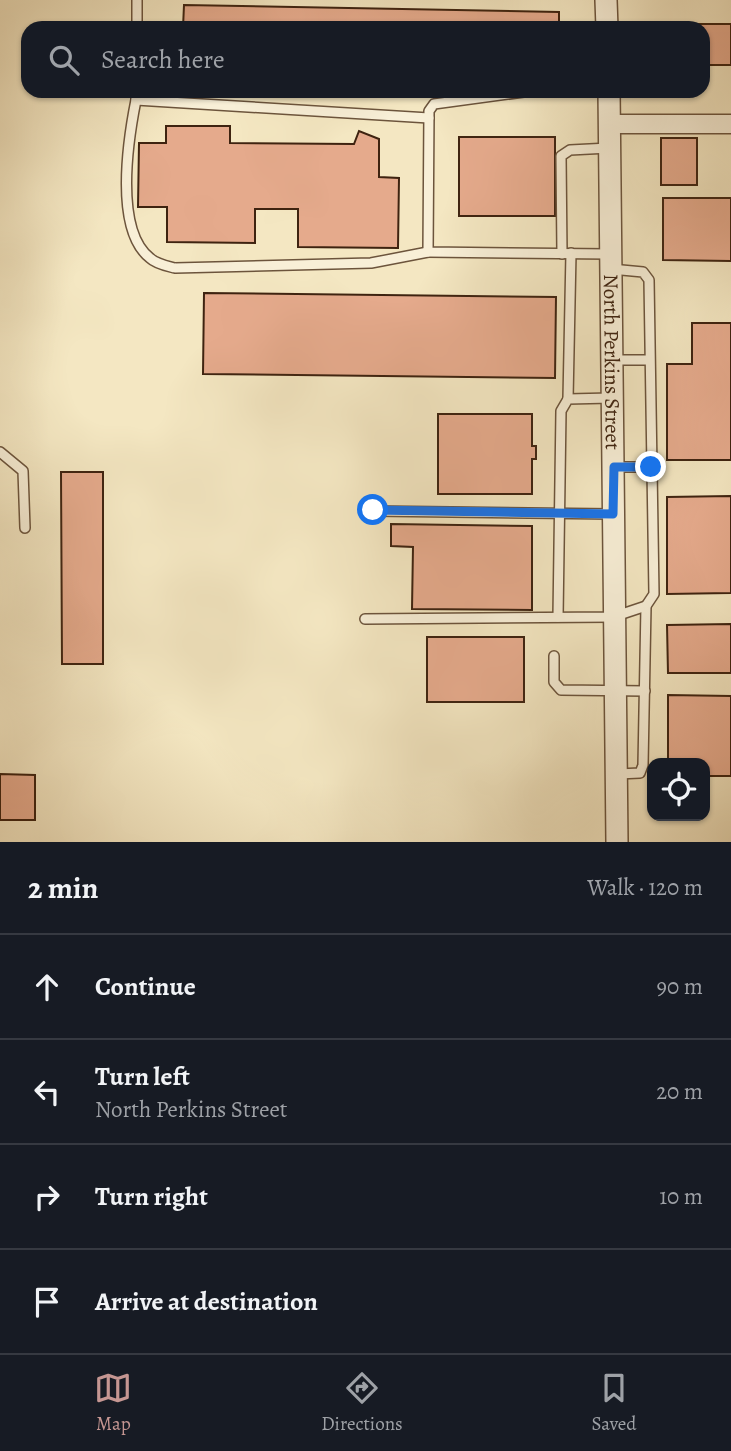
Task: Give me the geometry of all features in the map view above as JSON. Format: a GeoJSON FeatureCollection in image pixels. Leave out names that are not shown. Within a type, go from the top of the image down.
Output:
{"type":"FeatureCollection","features":[{"type":"Feature","properties":{"kind":"street"},"geometry":{"type":"LineString","coordinates":[[606,0],[607,21]]}},
{"type":"Feature","properties":{"kind":"street","name":"North Perkins Street"},"geometry":{"type":"LineString","coordinates":[[609,98],[614,467],[613,690],[617,842]]}},
{"type":"Feature","properties":{"kind":"street"},"geometry":{"type":"LineString","coordinates":[[609,124],[731,124]]}},
{"type":"Feature","properties":{"kind":"lane"},"geometry":{"type":"LineString","coordinates":[[137,0],[137,21]]}},
{"type":"Feature","properties":{"kind":"lane"},"geometry":{"type":"LineString","coordinates":[[136,98],[129,135],[128,220],[143,251],[151,260],[175,268],[371,263],[428,252],[566,253],[643,272],[649,280],[654,594],[646,606],[643,765],[640,773],[616,774]]}},
{"type":"Feature","properties":{"kind":"lane"},"geometry":{"type":"LineString","coordinates":[[163,98],[429,118]]}},
{"type":"Feature","properties":{"kind":"lane"},"geometry":{"type":"LineString","coordinates":[[428,252],[429,118],[434,104],[479,98]]}},
{"type":"Feature","properties":{"kind":"lane"},"geometry":{"type":"LineString","coordinates":[[558,617],[561,411],[568,399],[566,253],[561,156],[570,150],[610,148]]}},
{"type":"Feature","properties":{"kind":"lane"},"geometry":{"type":"LineString","coordinates":[[612,360],[649,360]]}},
{"type":"Feature","properties":{"kind":"lane"},"geometry":{"type":"LineString","coordinates":[[568,399],[612,398]]}},
{"type":"Feature","properties":{"kind":"lane"},"geometry":{"type":"LineString","coordinates":[[0,452],[23,471],[25,528]]}},
{"type":"Feature","properties":{"kind":"lane"},"geometry":{"type":"LineString","coordinates":[[614,467],[651,467]]}},
{"type":"Feature","properties":{"kind":"lane"},"geometry":{"type":"LineString","coordinates":[[373,510],[613,514]]}},
{"type":"Feature","properties":{"kind":"lane"},"geometry":{"type":"LineString","coordinates":[[365,619],[613,617],[646,606]]}},
{"type":"Feature","properties":{"kind":"lane"},"geometry":{"type":"LineString","coordinates":[[554,656],[554,682],[561,690],[645,691]]}},
{"type":"Feature","properties":{"kind":"building"},"geometry":{"type":"Polygon","coordinates":[[[184,5],[559,12],[559,21],[183,21],[184,5]]]}},
{"type":"Feature","properties":{"kind":"building"},"geometry":{"type":"Polygon","coordinates":[[[710,24],[731,24],[731,65],[710,65],[710,24]]]}},
{"type":"Feature","properties":{"kind":"building"},"geometry":{"type":"Polygon","coordinates":[[[166,126],[230,126],[230,143],[354,144],[359,131],[379,139],[379,177],[399,178],[398,248],[298,247],[298,209],[255,209],[255,243],[167,242],[167,207],[138,207],[139,143],[166,143],[166,126]]]}},
{"type":"Feature","properties":{"kind":"building"},"geometry":{"type":"Polygon","coordinates":[[[459,137],[555,137],[555,216],[459,216],[459,137]]]}},
{"type":"Feature","properties":{"kind":"building"},"geometry":{"type":"Polygon","coordinates":[[[661,138],[697,138],[697,185],[661,185],[661,138]]]}},
{"type":"Feature","properties":{"kind":"building"},"geometry":{"type":"Polygon","coordinates":[[[663,198],[731,198],[731,261],[663,260],[663,198]]]}},
{"type":"Feature","properties":{"kind":"building"},"geometry":{"type":"Polygon","coordinates":[[[204,293],[556,297],[555,378],[203,374],[204,293]]]}},
{"type":"Feature","properties":{"kind":"building"},"geometry":{"type":"Polygon","coordinates":[[[692,323],[731,323],[731,460],[667,460],[667,364],[692,364],[692,323]]]}},
{"type":"Feature","properties":{"kind":"building"},"geometry":{"type":"Polygon","coordinates":[[[438,414],[532,414],[532,446],[536,446],[536,459],[532,459],[532,494],[438,494],[438,414]]]}},
{"type":"Feature","properties":{"kind":"building"},"geometry":{"type":"Polygon","coordinates":[[[61,472],[103,472],[103,664],[62,664],[61,472]]]}},
{"type":"Feature","properties":{"kind":"building"},"geometry":{"type":"Polygon","coordinates":[[[731,496],[731,593],[667,594],[667,497],[731,496]]]}},
{"type":"Feature","properties":{"kind":"building"},"geometry":{"type":"Polygon","coordinates":[[[391,524],[532,526],[532,610],[412,609],[413,547],[391,546],[391,524]]]}},
{"type":"Feature","properties":{"kind":"building"},"geometry":{"type":"Polygon","coordinates":[[[731,624],[731,673],[668,673],[667,625],[731,624]]]}},
{"type":"Feature","properties":{"kind":"building"},"geometry":{"type":"Polygon","coordinates":[[[427,637],[524,637],[524,702],[427,702],[427,637]]]}},
{"type":"Feature","properties":{"kind":"building"},"geometry":{"type":"Polygon","coordinates":[[[668,695],[731,696],[731,776],[710,776],[710,758],[668,758],[668,695]]]}},
{"type":"Feature","properties":{"kind":"building"},"geometry":{"type":"Polygon","coordinates":[[[0,774],[35,775],[35,820],[0,820],[0,774]]]}},
{"type":"Feature","properties":{"kind":"route"},"geometry":{"type":"LineString","coordinates":[[373,510],[613,514],[614,467],[651,467]]}}]}
